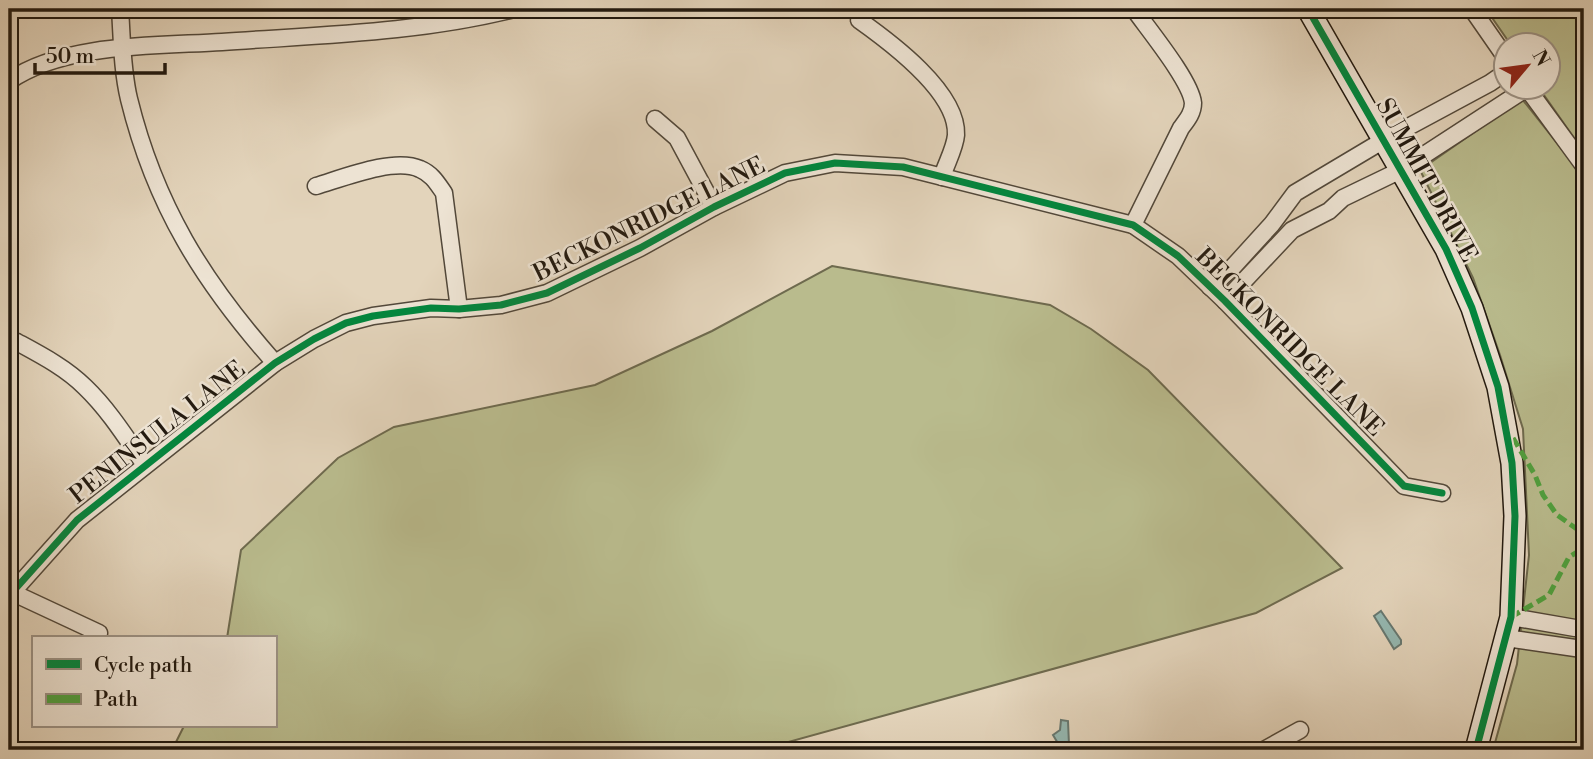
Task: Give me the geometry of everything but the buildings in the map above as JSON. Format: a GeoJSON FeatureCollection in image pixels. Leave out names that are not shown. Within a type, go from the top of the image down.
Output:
{"type":"FeatureCollection","features":[{"type":"Feature","properties":{"kind":"street"},"geometry":{"type":"LineString","coordinates":[[120,9],[129,97],[165,207],[198,266],[238,322],[275,363]]}},
{"type":"Feature","properties":{"kind":"street"},"geometry":{"type":"LineString","coordinates":[[9,81],[23,71],[49,60],[123,48],[356,33],[471,20],[514,9]]}},
{"type":"Feature","properties":{"kind":"street"},"geometry":{"type":"LineString","coordinates":[[1133,225],[1181,128],[1191,115],[1193,104],[1184,80],[1134,9]]}},
{"type":"Feature","properties":{"kind":"street","name":"SUMMIT DRIVE"},"geometry":{"type":"LineString","coordinates":[[1308,9],[1446,249],[1488,352],[1498,387],[1513,476],[1515,516],[1511,617],[1476,750]]}},
{"type":"Feature","properties":{"kind":"street"},"geometry":{"type":"LineString","coordinates":[[1472,9],[1492,38]]}},
{"type":"Feature","properties":{"kind":"street"},"geometry":{"type":"LineString","coordinates":[[859,20],[902,51],[944,100],[956,134],[943,177]]}},
{"type":"Feature","properties":{"kind":"street"},"geometry":{"type":"LineString","coordinates":[[1210,287],[1231,269],[1295,193],[1492,81]]}},
{"type":"Feature","properties":{"kind":"street"},"geometry":{"type":"LineString","coordinates":[[1474,92],[1488,113]]}},
{"type":"Feature","properties":{"kind":"street"},"geometry":{"type":"LineString","coordinates":[[1225,301],[1292,230],[1329,211],[1343,198],[1401,170],[1505,102]]}},
{"type":"Feature","properties":{"kind":"street"},"geometry":{"type":"LineString","coordinates":[[1537,102],[1584,166]]}},
{"type":"Feature","properties":{"kind":"street"},"geometry":{"type":"LineString","coordinates":[[1437,111],[1451,137]]}},
{"type":"Feature","properties":{"kind":"street"},"geometry":{"type":"LineString","coordinates":[[655,119],[677,138],[714,206]]}},
{"type":"Feature","properties":{"kind":"street","name":"BECKONRIDGE LANE"},"geometry":{"type":"LineString","coordinates":[[275,363],[346,323],[373,316],[431,308],[459,309],[501,305],[547,293],[640,248],[714,206],[785,173],[835,163],[903,167],[1133,225],[1178,256],[1225,301],[1404,486],[1442,493]]}},
{"type":"Feature","properties":{"kind":"street"},"geometry":{"type":"LineString","coordinates":[[316,186],[382,168],[400,166],[419,168],[434,178],[444,193],[459,309]]}},
{"type":"Feature","properties":{"kind":"street"},"geometry":{"type":"LineString","coordinates":[[1324,177],[1339,202]]}},
{"type":"Feature","properties":{"kind":"street"},"geometry":{"type":"LineString","coordinates":[[1287,204],[1302,226]]}},
{"type":"Feature","properties":{"kind":"street"},"geometry":{"type":"LineString","coordinates":[[9,340],[62,367],[86,387],[114,419],[145,466]]}},
{"type":"Feature","properties":{"kind":"street","name":"PENINSULA LANE"},"geometry":{"type":"LineString","coordinates":[[10,593],[77,520],[275,363]]}},
{"type":"Feature","properties":{"kind":"street"},"geometry":{"type":"LineString","coordinates":[[10,593],[99,633]]}},
{"type":"Feature","properties":{"kind":"street"},"geometry":{"type":"LineString","coordinates":[[1506,638],[1583,652],[1584,630],[1511,617]]}},
{"type":"Feature","properties":{"kind":"street"},"geometry":{"type":"LineString","coordinates":[[1264,750],[1300,730]]}},
{"type":"Feature","properties":{"kind":"green space"},"geometry":{"type":"Polygon","coordinates":[[[1486,9],[1584,9],[1584,152],[1549,102],[1562,102],[1562,32],[1502,32],[1486,9]]]}},
{"type":"Feature","properties":{"kind":"green space"},"geometry":{"type":"Polygon","coordinates":[[[1518,102],[1524,102],[1584,177],[1584,750],[1493,750],[1517,664],[1529,555],[1523,429],[1473,278],[1420,170],[1518,102]]]}},
{"type":"Feature","properties":{"kind":"green space"},"geometry":{"type":"Polygon","coordinates":[[[832,266],[1050,305],[1091,329],[1148,370],[1342,568],[1256,613],[759,750],[172,750],[183,728],[276,728],[276,636],[227,636],[241,550],[338,458],[394,427],[595,385],[712,331],[832,266]]]}},
{"type":"Feature","properties":{"kind":"water"},"geometry":{"type":"Polygon","coordinates":[[[1381,611],[1401,640],[1401,644],[1394,649],[1374,616],[1381,611]]]}},
{"type":"Feature","properties":{"kind":"water"},"geometry":{"type":"Polygon","coordinates":[[[1061,720],[1068,721],[1069,745],[1059,745],[1053,735],[1060,730],[1061,720]]]}},
{"type":"Feature","properties":{"kind":"marked path"},"geometry":{"type":"LineString","coordinates":[[1513,438],[1535,475],[1543,495],[1557,515],[1584,534]]}},
{"type":"Feature","properties":{"kind":"marked path"},"geometry":{"type":"LineString","coordinates":[[1511,617],[1549,595],[1569,557],[1584,548]]}},
{"type":"Feature","properties":{"kind":"cycle path"},"geometry":{"type":"LineString","coordinates":[[1308,9],[1446,249],[1472,308],[1498,387],[1512,463],[1515,516],[1511,617],[1476,750]]}},
{"type":"Feature","properties":{"kind":"cycle path"},"geometry":{"type":"LineString","coordinates":[[9,596],[77,520],[275,363],[314,339],[346,323],[373,316],[431,308],[459,309],[501,305],[547,293],[785,173],[835,163],[903,167],[1133,225],[1178,256],[1225,301],[1404,486],[1442,493]]}}]}
